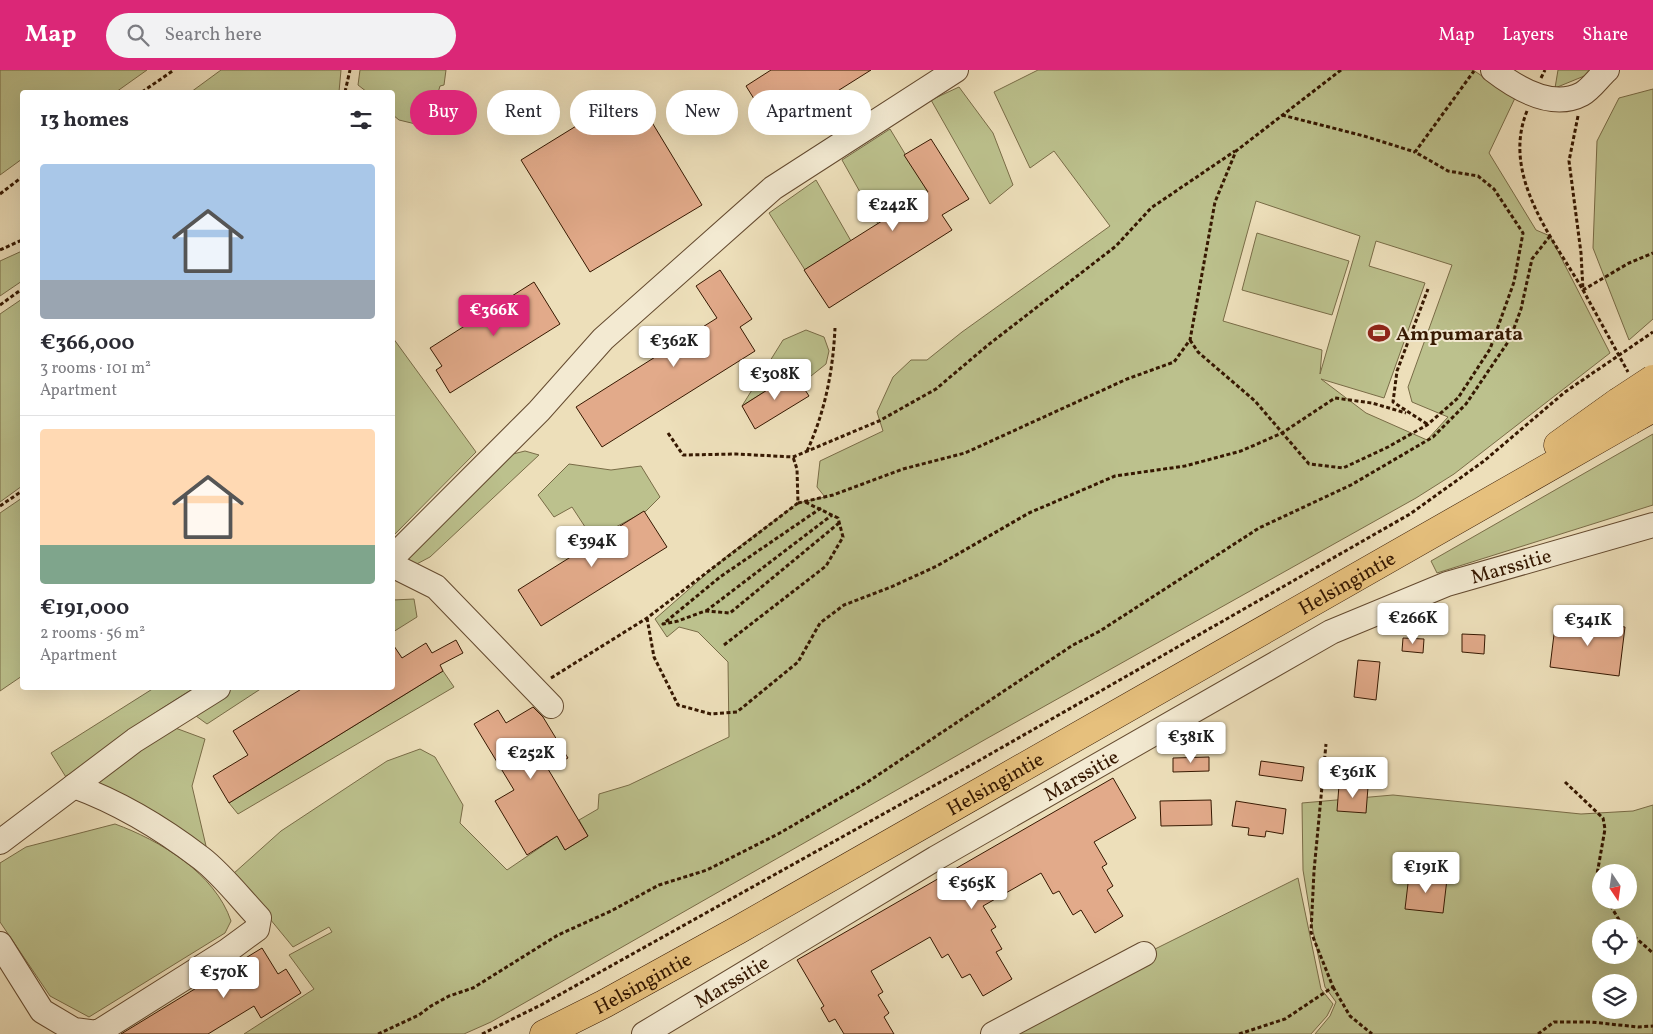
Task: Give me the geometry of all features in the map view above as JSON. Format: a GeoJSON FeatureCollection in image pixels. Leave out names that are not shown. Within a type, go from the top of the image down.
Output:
{"type":"FeatureCollection","features":[{"type":"Feature","properties":{"kind":"main road","name":"Helsingintie"},"geometry":{"type":"LineString","coordinates":[[544,1034],[604,1004],[738,930],[1443,526],[1634,410],[1641,377]]}},
{"type":"Feature","properties":{"kind":"street"},"geometry":{"type":"LineString","coordinates":[[395,555],[539,411],[603,339],[766,194],[956,70]]}},
{"type":"Feature","properties":{"kind":"street"},"geometry":{"type":"LineString","coordinates":[[1492,70],[1534,95],[1561,99],[1582,94],[1607,70]]}},
{"type":"Feature","properties":{"kind":"street","name":"Marssitie"},"geometry":{"type":"LineString","coordinates":[[644,1034],[936,858],[1331,632],[1447,584],[1653,525]]}},
{"type":"Feature","properties":{"kind":"street"},"geometry":{"type":"LineString","coordinates":[[395,566],[436,586],[551,706]]}},
{"type":"Feature","properties":{"kind":"street"},"geometry":{"type":"LineString","coordinates":[[0,842],[135,740],[215,690]]}},
{"type":"Feature","properties":{"kind":"street"},"geometry":{"type":"LineString","coordinates":[[0,944],[42,1011],[74,1030],[97,1033],[227,951],[257,929],[259,918],[202,858],[142,820],[96,794],[74,786]]}},
{"type":"Feature","properties":{"kind":"street"},"geometry":{"type":"LineString","coordinates":[[993,1034],[1144,954]]}},
{"type":"Feature","properties":{"kind":"path"},"geometry":{"type":"LineString","coordinates":[[145,90],[174,70]]}},
{"type":"Feature","properties":{"kind":"path"},"geometry":{"type":"LineString","coordinates":[[345,90],[350,70]]}},
{"type":"Feature","properties":{"kind":"path"},"geometry":{"type":"LineString","coordinates":[[668,433],[683,455],[736,454],[793,457],[879,421],[936,389],[988,345],[1116,246],[1151,208],[1236,151],[1341,70]]}},
{"type":"Feature","properties":{"kind":"path"},"geometry":{"type":"LineString","coordinates":[[1415,152],[1475,70]]}},
{"type":"Feature","properties":{"kind":"path"},"geometry":{"type":"LineString","coordinates":[[1545,70],[1520,132],[1519,155],[1528,192],[1550,236],[1620,356],[1641,377]]}},
{"type":"Feature","properties":{"kind":"path"},"geometry":{"type":"LineString","coordinates":[[1582,94],[1569,161],[1581,252],[1583,290]]}},
{"type":"Feature","properties":{"kind":"path"},"geometry":{"type":"LineString","coordinates":[[1190,340],[1198,352],[1254,401],[1309,464],[1343,468],[1388,447],[1427,425],[1458,398],[1490,349],[1514,282],[1523,233],[1494,190],[1478,176],[1448,172],[1415,152],[1364,136],[1282,115]]}},
{"type":"Feature","properties":{"kind":"path"},"geometry":{"type":"LineString","coordinates":[[534,689],[648,618],[798,503],[833,495],[903,469],[965,453],[1127,379],[1174,362],[1190,340],[1215,202],[1236,151]]}},
{"type":"Feature","properties":{"kind":"path"},"geometry":{"type":"LineString","coordinates":[[0,194],[20,179]]}},
{"type":"Feature","properties":{"kind":"path"},"geometry":{"type":"LineString","coordinates":[[378,1034],[419,1015],[449,996],[473,988],[558,935],[612,912],[659,885],[707,870],[778,834],[866,783],[1063,652],[1100,631],[1259,528],[1351,486],[1425,443],[1466,404],[1510,339],[1522,309],[1532,259],[1550,236]]}},
{"type":"Feature","properties":{"kind":"path"},"geometry":{"type":"LineString","coordinates":[[0,250],[20,241]]}},
{"type":"Feature","properties":{"kind":"path"},"geometry":{"type":"LineString","coordinates":[[1583,290],[1630,263],[1653,253]]}},
{"type":"Feature","properties":{"kind":"path"},"geometry":{"type":"LineString","coordinates":[[1427,425],[1406,413],[1393,402],[1397,371],[1428,289]]}},
{"type":"Feature","properties":{"kind":"path"},"geometry":{"type":"LineString","coordinates":[[0,305],[20,291]]}},
{"type":"Feature","properties":{"kind":"path"},"geometry":{"type":"LineString","coordinates":[[807,451],[820,423],[834,363],[835,328]]}},
{"type":"Feature","properties":{"kind":"path"},"geometry":{"type":"LineString","coordinates":[[482,1034],[541,1004],[980,760],[1410,514],[1484,461],[1565,392],[1653,332]]}},
{"type":"Feature","properties":{"kind":"path"},"geometry":{"type":"LineString","coordinates":[[648,618],[654,657],[678,705],[711,714],[736,712],[798,662],[820,623],[844,605],[891,588],[937,566],[1029,513],[1115,476],[1185,466],[1241,451],[1282,433],[1335,398],[1372,403],[1406,413]]}},
{"type":"Feature","properties":{"kind":"path"},"geometry":{"type":"LineString","coordinates":[[793,457],[797,469],[798,503]]}},
{"type":"Feature","properties":{"kind":"path"},"geometry":{"type":"LineString","coordinates":[[0,506],[20,492]]}},
{"type":"Feature","properties":{"kind":"path"},"geometry":{"type":"LineString","coordinates":[[724,645],[826,566],[843,537],[838,518],[804,501]]}},
{"type":"Feature","properties":{"kind":"path"},"geometry":{"type":"LineString","coordinates":[[821,508],[720,577],[663,624],[706,611],[833,515]]}},
{"type":"Feature","properties":{"kind":"path"},"geometry":{"type":"LineString","coordinates":[[706,611],[730,613],[839,523]]}},
{"type":"Feature","properties":{"kind":"path"},"geometry":{"type":"LineString","coordinates":[[1326,744],[1314,871],[1311,932],[1333,987],[1350,1016],[1372,1034]]}},
{"type":"Feature","properties":{"kind":"path"},"geometry":{"type":"LineString","coordinates":[[1565,782],[1603,818],[1605,828],[1599,864]]}},
{"type":"Feature","properties":{"kind":"path"},"geometry":{"type":"LineString","coordinates":[[1637,939],[1653,952]]}},
{"type":"Feature","properties":{"kind":"path"},"geometry":{"type":"LineString","coordinates":[[1239,1034],[1285,1019],[1333,987]]}},
{"type":"Feature","properties":{"kind":"path"},"geometry":{"type":"LineString","coordinates":[[1538,1034],[1554,1022],[1591,1022],[1638,1027],[1653,1026]]}},
{"type":"Feature","properties":{"kind":"green space"},"geometry":{"type":"Polygon","coordinates":[[[0,70],[147,70],[119,90],[20,90],[20,160],[0,175],[0,70]]]}},
{"type":"Feature","properties":{"kind":"green space"},"geometry":{"type":"Polygon","coordinates":[[[221,70],[341,70],[339,90],[194,90],[221,70]]]}},
{"type":"Feature","properties":{"kind":"green space"},"geometry":{"type":"Polygon","coordinates":[[[360,70],[446,70],[444,85],[440,86],[439,90],[410,90],[410,123],[399,120],[395,117],[395,90],[364,90],[358,85],[360,70]]]}},
{"type":"Feature","properties":{"kind":"green space"},"geometry":{"type":"Polygon","coordinates":[[[1038,70],[1473,70],[1515,98],[1489,153],[1536,230],[1550,236],[1610,353],[1454,474],[1416,498],[986,739],[491,1022],[464,1034],[244,1034],[314,989],[289,955],[332,932],[329,927],[293,947],[233,874],[281,831],[387,761],[420,749],[435,757],[463,805],[460,823],[507,870],[557,836],[565,850],[588,836],[579,820],[598,809],[599,794],[629,785],[729,737],[728,662],[698,632],[679,627],[667,637],[655,619],[728,555],[798,503],[825,497],[817,487],[820,461],[883,431],[877,412],[893,377],[911,360],[927,360],[962,332],[1110,226],[1054,151],[1030,168],[994,92],[1038,70]],[[1256,201],[1223,321],[1322,350],[1320,374],[1360,236],[1256,201]],[[1376,241],[1369,266],[1425,283],[1384,398],[1321,379],[1366,413],[1427,440],[1448,417],[1412,402],[1408,387],[1452,265],[1376,241]]]}},
{"type":"Feature","properties":{"kind":"green space"},"geometry":{"type":"Polygon","coordinates":[[[1558,70],[1599,70],[1555,88],[1558,70]]]}},
{"type":"Feature","properties":{"kind":"green space"},"geometry":{"type":"Polygon","coordinates":[[[959,87],[993,133],[1013,185],[990,204],[931,100],[959,87]]]}},
{"type":"Feature","properties":{"kind":"green space"},"geometry":{"type":"Polygon","coordinates":[[[1653,89],[1653,319],[1629,340],[1593,248],[1597,141],[1619,98],[1653,89]]]}},
{"type":"Feature","properties":{"kind":"green space"},"geometry":{"type":"Polygon","coordinates":[[[890,129],[928,192],[878,224],[842,160],[890,129]]]}},
{"type":"Feature","properties":{"kind":"green space"},"geometry":{"type":"Polygon","coordinates":[[[816,180],[851,241],[805,270],[769,213],[816,180]]]}},
{"type":"Feature","properties":{"kind":"green space"},"geometry":{"type":"Polygon","coordinates":[[[1257,233],[1349,261],[1332,315],[1242,290],[1257,233]]]}},
{"type":"Feature","properties":{"kind":"green space"},"geometry":{"type":"Polygon","coordinates":[[[20,252],[20,282],[0,296],[0,261],[20,252]]]}},
{"type":"Feature","properties":{"kind":"green space"},"geometry":{"type":"Polygon","coordinates":[[[20,300],[20,487],[0,502],[0,314],[20,300]]]}},
{"type":"Feature","properties":{"kind":"green space"},"geometry":{"type":"Polygon","coordinates":[[[806,330],[824,337],[829,351],[826,364],[801,384],[794,373],[742,406],[783,340],[806,330]]]}},
{"type":"Feature","properties":{"kind":"green space"},"geometry":{"type":"Polygon","coordinates":[[[395,341],[476,452],[395,534],[395,341]]]}},
{"type":"Feature","properties":{"kind":"green space"},"geometry":{"type":"Polygon","coordinates":[[[1653,434],[1653,505],[1437,573],[1431,561],[1653,434]]]}},
{"type":"Feature","properties":{"kind":"green space"},"geometry":{"type":"Polygon","coordinates":[[[525,451],[539,455],[430,557],[413,566],[408,560],[412,549],[513,454],[525,451]]]}},
{"type":"Feature","properties":{"kind":"green space"},"geometry":{"type":"Polygon","coordinates":[[[569,464],[611,470],[641,466],[660,497],[646,511],[593,539],[572,507],[554,517],[538,495],[569,464]]]}},
{"type":"Feature","properties":{"kind":"green space"},"geometry":{"type":"Polygon","coordinates":[[[20,499],[20,677],[0,691],[0,513],[20,499]]]}},
{"type":"Feature","properties":{"kind":"green space"},"geometry":{"type":"Polygon","coordinates":[[[414,599],[417,617],[395,631],[395,600],[414,599]]]}},
{"type":"Feature","properties":{"kind":"green space"},"geometry":{"type":"Polygon","coordinates":[[[443,671],[454,687],[238,814],[229,803],[443,671]]]}},
{"type":"Feature","properties":{"kind":"green space"},"geometry":{"type":"Polygon","coordinates":[[[151,690],[191,690],[150,716],[69,782],[51,753],[151,690]]]}},
{"type":"Feature","properties":{"kind":"green space"},"geometry":{"type":"Polygon","coordinates":[[[215,690],[259,690],[207,724],[185,708],[215,690]]]}},
{"type":"Feature","properties":{"kind":"green space"},"geometry":{"type":"Polygon","coordinates":[[[170,726],[205,739],[192,786],[206,846],[201,853],[90,785],[170,726]]]}},
{"type":"Feature","properties":{"kind":"green space"},"geometry":{"type":"Polygon","coordinates":[[[1393,795],[1581,814],[1633,811],[1653,805],[1653,1034],[1315,1034],[1330,1016],[1336,1002],[1325,987],[1303,870],[1302,803],[1393,795]]]}},
{"type":"Feature","properties":{"kind":"green space"},"geometry":{"type":"Polygon","coordinates":[[[115,824],[149,839],[184,860],[212,888],[223,904],[231,921],[225,933],[89,1017],[50,996],[0,922],[0,863],[26,847],[115,824]]]}},
{"type":"Feature","properties":{"kind":"green space"},"geometry":{"type":"Polygon","coordinates":[[[1298,878],[1321,989],[1333,1004],[1327,1016],[1311,1034],[995,1034],[1147,953],[1298,878]]]}},
{"type":"Feature","properties":{"kind":"building"},"geometry":{"type":"Polygon","coordinates":[[[771,70],[871,70],[839,90],[748,90],[746,86],[771,70]]]}},
{"type":"Feature","properties":{"kind":"building"},"geometry":{"type":"Polygon","coordinates":[[[656,129],[702,205],[590,272],[521,160],[570,130],[570,135],[656,135],[656,129]]]}},
{"type":"Feature","properties":{"kind":"building"},"geometry":{"type":"Polygon","coordinates":[[[931,139],[969,199],[942,215],[952,230],[829,308],[804,270],[928,192],[904,155],[931,139]]]}},
{"type":"Feature","properties":{"kind":"building"},"geometry":{"type":"Polygon","coordinates":[[[720,270],[752,319],[740,327],[755,351],[602,447],[576,407],[717,318],[696,286],[720,270]]]}},
{"type":"Feature","properties":{"kind":"building"},"geometry":{"type":"Polygon","coordinates":[[[534,282],[560,324],[450,393],[436,370],[442,366],[430,348],[534,282]]]}},
{"type":"Feature","properties":{"kind":"building"},"geometry":{"type":"Polygon","coordinates":[[[794,373],[809,396],[755,429],[742,406],[794,373]]]}},
{"type":"Feature","properties":{"kind":"building"},"geometry":{"type":"Polygon","coordinates":[[[644,511],[667,547],[541,626],[518,590],[644,511]]]}},
{"type":"Feature","properties":{"kind":"building"},"geometry":{"type":"Polygon","coordinates":[[[1556,618],[1625,627],[1619,676],[1550,667],[1556,618]]]}},
{"type":"Feature","properties":{"kind":"building"},"geometry":{"type":"Polygon","coordinates":[[[1462,634],[1485,635],[1484,654],[1462,652],[1462,634]]]}},
{"type":"Feature","properties":{"kind":"building"},"geometry":{"type":"Polygon","coordinates":[[[1403,638],[1424,639],[1423,653],[1402,651],[1403,638]]]}},
{"type":"Feature","properties":{"kind":"building"},"geometry":{"type":"Polygon","coordinates":[[[456,640],[463,653],[440,665],[443,671],[229,803],[213,776],[248,755],[233,731],[300,690],[395,690],[395,648],[402,658],[426,643],[432,653],[456,640]]]}},
{"type":"Feature","properties":{"kind":"building"},"geometry":{"type":"Polygon","coordinates":[[[1358,660],[1380,662],[1376,700],[1354,697],[1358,660]]]}},
{"type":"Feature","properties":{"kind":"building"},"geometry":{"type":"Polygon","coordinates":[[[533,707],[543,717],[568,758],[548,769],[588,836],[565,850],[557,836],[527,855],[495,801],[514,790],[474,724],[498,710],[506,723],[533,707]]]}},
{"type":"Feature","properties":{"kind":"building"},"geometry":{"type":"Polygon","coordinates":[[[1209,757],[1209,771],[1173,772],[1173,758],[1209,757]]]}},
{"type":"Feature","properties":{"kind":"building"},"geometry":{"type":"Polygon","coordinates":[[[1261,761],[1304,767],[1302,781],[1259,775],[1261,761]]]}},
{"type":"Feature","properties":{"kind":"building"},"geometry":{"type":"Polygon","coordinates":[[[1113,778],[1136,818],[1094,842],[1107,864],[1102,867],[1113,886],[1107,890],[1123,916],[1095,933],[1081,910],[1073,915],[1059,891],[1053,894],[1041,873],[983,906],[996,927],[991,930],[1002,949],[996,952],[1012,979],[983,996],[970,974],[962,978],[948,954],[942,958],[930,937],[871,971],[883,992],[878,995],[889,1013],[884,1017],[894,1034],[844,1034],[835,1019],[829,1022],[821,1008],[824,1006],[797,960],[1113,778]]]}},
{"type":"Feature","properties":{"kind":"building"},"geometry":{"type":"Polygon","coordinates":[[[1339,785],[1368,787],[1366,813],[1337,811],[1339,785]]]}},
{"type":"Feature","properties":{"kind":"building"},"geometry":{"type":"Polygon","coordinates":[[[1211,800],[1212,825],[1161,826],[1160,801],[1211,800]]]}},
{"type":"Feature","properties":{"kind":"building"},"geometry":{"type":"Polygon","coordinates":[[[1236,801],[1286,809],[1283,834],[1266,831],[1265,837],[1248,835],[1249,828],[1232,826],[1236,801]]]}},
{"type":"Feature","properties":{"kind":"building"},"geometry":{"type":"Polygon","coordinates":[[[1409,875],[1447,879],[1443,913],[1405,909],[1409,875]]]}},
{"type":"Feature","properties":{"kind":"building"},"geometry":{"type":"Polygon","coordinates":[[[262,948],[278,974],[286,969],[301,993],[261,1018],[254,1006],[208,1034],[121,1034],[262,948]]]}},
{"type":"Feature","properties":{"kind":"place","name":"Ampumarata"},"geometry":{"type":"Point","coordinates":[1379,333]}}]}
